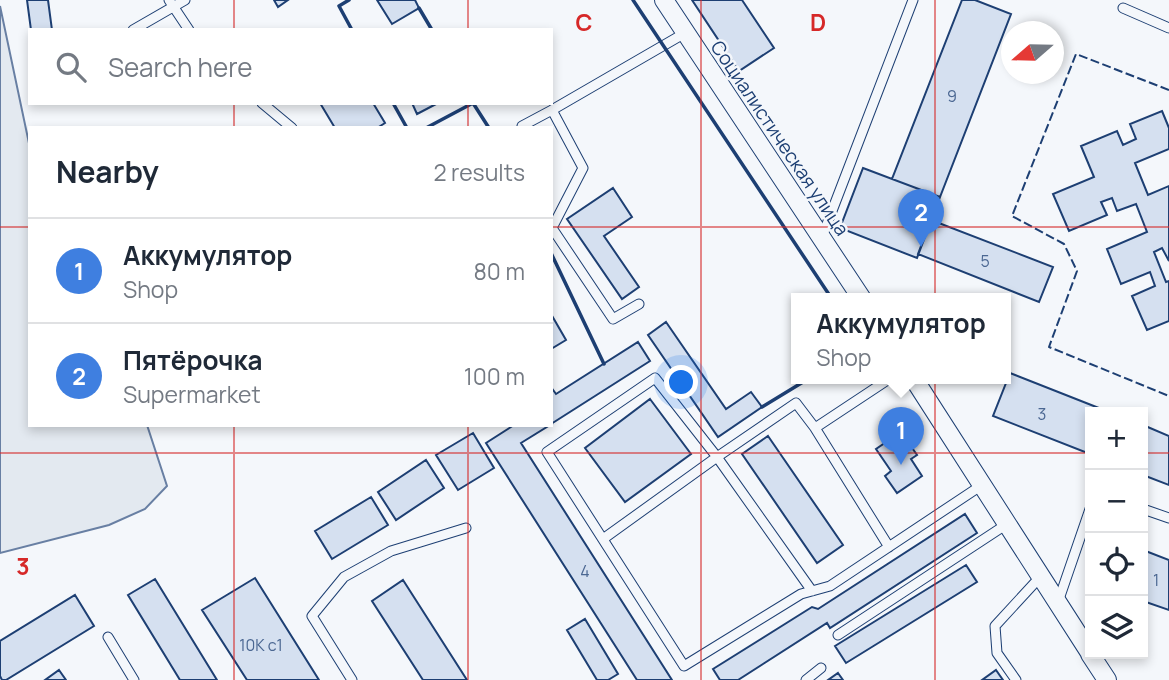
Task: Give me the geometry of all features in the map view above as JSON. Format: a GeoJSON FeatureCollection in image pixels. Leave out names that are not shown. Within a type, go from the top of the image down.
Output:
{"type":"FeatureCollection","features":[{"type":"Feature","properties":{"kind":"street","name":"Социалистическая улица"},"geometry":{"type":"LineString","coordinates":[[664,0],[858,293]]}},
{"type":"Feature","properties":{"kind":"street"},"geometry":{"type":"LineString","coordinates":[[918,384],[1085,646]]}},
{"type":"Feature","properties":{"kind":"street"},"geometry":{"type":"LineString","coordinates":[[1093,659],[1107,680]]}},
{"type":"Feature","properties":{"kind":"lane"},"geometry":{"type":"LineString","coordinates":[[136,28],[170,4],[185,0]]}},
{"type":"Feature","properties":{"kind":"lane"},"geometry":{"type":"LineString","coordinates":[[822,238],[914,0]]}},
{"type":"Feature","properties":{"kind":"lane"},"geometry":{"type":"LineString","coordinates":[[170,4],[188,28]]}},
{"type":"Feature","properties":{"kind":"lane"},"geometry":{"type":"LineString","coordinates":[[1123,8],[1169,27]]}},
{"type":"Feature","properties":{"kind":"lane"},"geometry":{"type":"LineString","coordinates":[[522,126],[685,33]]}},
{"type":"Feature","properties":{"kind":"lane"},"geometry":{"type":"LineString","coordinates":[[264,105],[290,126]]}},
{"type":"Feature","properties":{"kind":"lane"},"geometry":{"type":"LineString","coordinates":[[552,110],[583,168],[553,226]]}},
{"type":"Feature","properties":{"kind":"lane"},"geometry":{"type":"LineString","coordinates":[[553,229],[613,318],[639,304]]}},
{"type":"Feature","properties":{"kind":"lane"},"geometry":{"type":"LineString","coordinates":[[811,591],[717,457],[655,378],[547,452],[684,666],[801,594],[830,586],[982,485]]}},
{"type":"Feature","properties":{"kind":"lane"},"geometry":{"type":"LineString","coordinates":[[815,429],[882,384]]}},
{"type":"Feature","properties":{"kind":"lane"},"geometry":{"type":"LineString","coordinates":[[603,539],[796,403],[889,547]]}},
{"type":"Feature","properties":{"kind":"lane"},"geometry":{"type":"LineString","coordinates":[[1148,511],[1169,518]]}},
{"type":"Feature","properties":{"kind":"lane"},"geometry":{"type":"LineString","coordinates":[[838,635],[1007,524]]}},
{"type":"Feature","properties":{"kind":"lane"},"geometry":{"type":"LineString","coordinates":[[1058,603],[1085,524]]}},
{"type":"Feature","properties":{"kind":"lane"},"geometry":{"type":"LineString","coordinates":[[352,680],[312,617],[344,577],[391,551],[466,528]]}},
{"type":"Feature","properties":{"kind":"lane"},"geometry":{"type":"LineString","coordinates":[[1016,680],[997,653],[995,626],[1041,576]]}},
{"type":"Feature","properties":{"kind":"lane"},"geometry":{"type":"LineString","coordinates":[[108,637],[134,680]]}},
{"type":"Feature","properties":{"kind":"lane"},"geometry":{"type":"LineString","coordinates":[[806,680],[821,668]]}},
{"type":"Feature","properties":{"kind":"shaded area"},"geometry":{"type":"Polygon","coordinates":[[[0,6],[28,139],[28,427],[148,427],[167,486],[145,509],[109,525],[0,553],[0,6]]]}},
{"type":"Feature","properties":{"kind":"building"},"geometry":{"type":"Polygon","coordinates":[[[27,0],[48,0],[52,28],[31,28],[27,0]]]}},
{"type":"Feature","properties":{"kind":"building"},"geometry":{"type":"Polygon","coordinates":[[[274,0],[288,0],[278,7],[274,0]]]}},
{"type":"Feature","properties":{"kind":"building"},"geometry":{"type":"Polygon","coordinates":[[[377,0],[415,0],[419,8],[392,24],[377,0]]]}},
{"type":"Feature","properties":{"kind":"building"},"geometry":{"type":"Polygon","coordinates":[[[692,0],[742,0],[774,48],[739,71],[692,0]]]}},
{"type":"Feature","properties":{"kind":"building"},"geometry":{"type":"Polygon","coordinates":[[[962,0],[975,0],[1011,14],[1008,21],[1001,21],[1001,40],[940,197],[892,179],[962,0]]]}},
{"type":"Feature","properties":{"kind":"building"},"geometry":{"type":"Polygon","coordinates":[[[321,105],[374,105],[385,123],[380,126],[334,126],[321,105]]]}},
{"type":"Feature","properties":{"kind":"building"},"geometry":{"type":"Polygon","coordinates":[[[413,105],[434,105],[417,114],[413,105]]]}},
{"type":"Feature","properties":{"kind":"building"},"geometry":{"type":"Polygon","coordinates":[[[1162,111],[1169,128],[1169,149],[1135,163],[1148,195],[1169,186],[1169,261],[1162,248],[1154,252],[1166,282],[1169,281],[1169,321],[1147,330],[1132,296],[1155,286],[1150,272],[1121,284],[1107,249],[1147,232],[1136,204],[1117,211],[1112,198],[1101,202],[1107,215],[1069,231],[1053,194],[1094,177],[1081,146],[1117,131],[1123,145],[1136,139],[1130,124],[1162,111]]]}},
{"type":"Feature","properties":{"kind":"building"},"geometry":{"type":"Polygon","coordinates":[[[863,168],[940,197],[917,258],[840,228],[863,168]]]}},
{"type":"Feature","properties":{"kind":"building"},"geometry":{"type":"Polygon","coordinates":[[[613,188],[632,217],[604,236],[639,287],[622,299],[567,219],[613,188]]]}},
{"type":"Feature","properties":{"kind":"building"},"geometry":{"type":"Polygon","coordinates":[[[931,220],[1053,267],[1039,302],[918,254],[931,220]]]}},
{"type":"Feature","properties":{"kind":"building"},"geometry":{"type":"Polygon","coordinates":[[[553,317],[566,340],[553,348],[553,317]]]}},
{"type":"Feature","properties":{"kind":"building"},"geometry":{"type":"Polygon","coordinates":[[[666,322],[726,409],[751,392],[762,407],[718,437],[648,335],[666,322]]]}},
{"type":"Feature","properties":{"kind":"building"},"geometry":{"type":"Polygon","coordinates":[[[638,342],[650,361],[553,423],[553,390],[556,394],[638,342]]]}},
{"type":"Feature","properties":{"kind":"building"},"geometry":{"type":"Polygon","coordinates":[[[1011,373],[1096,407],[1085,407],[1085,452],[993,416],[1006,384],[1011,384],[1011,373]]]}},
{"type":"Feature","properties":{"kind":"building"},"geometry":{"type":"Polygon","coordinates":[[[650,399],[691,454],[625,502],[585,448],[650,399]]]}},
{"type":"Feature","properties":{"kind":"building"},"geometry":{"type":"Polygon","coordinates":[[[511,427],[547,427],[521,443],[672,680],[637,680],[486,443],[511,427]]]}},
{"type":"Feature","properties":{"kind":"building"},"geometry":{"type":"Polygon","coordinates":[[[1148,427],[1169,436],[1169,485],[1148,477],[1148,427]]]}},
{"type":"Feature","properties":{"kind":"building"},"geometry":{"type":"Polygon","coordinates":[[[901,432],[917,455],[911,459],[922,476],[897,493],[885,476],[891,471],[876,449],[901,432]]]}},
{"type":"Feature","properties":{"kind":"building"},"geometry":{"type":"Polygon","coordinates":[[[473,433],[494,468],[458,490],[436,455],[473,433]]]}},
{"type":"Feature","properties":{"kind":"building"},"geometry":{"type":"Polygon","coordinates":[[[768,436],[843,545],[817,563],[742,454],[768,436]]]}},
{"type":"Feature","properties":{"kind":"building"},"geometry":{"type":"Polygon","coordinates":[[[426,460],[444,488],[396,520],[378,492],[426,460]]]}},
{"type":"Feature","properties":{"kind":"building"},"geometry":{"type":"Polygon","coordinates":[[[371,497],[388,525],[332,559],[315,531],[371,497]]]}},
{"type":"Feature","properties":{"kind":"building"},"geometry":{"type":"Polygon","coordinates":[[[965,514],[977,533],[830,628],[827,623],[738,680],[720,680],[713,669],[812,607],[818,609],[965,514]]]}},
{"type":"Feature","properties":{"kind":"building"},"geometry":{"type":"Polygon","coordinates":[[[1148,552],[1169,560],[1169,610],[1148,603],[1148,552]]]}},
{"type":"Feature","properties":{"kind":"building"},"geometry":{"type":"Polygon","coordinates":[[[966,565],[977,582],[846,663],[835,646],[966,565]]]}},
{"type":"Feature","properties":{"kind":"building"},"geometry":{"type":"Polygon","coordinates":[[[255,578],[319,680],[247,680],[202,610],[255,578]]]}},
{"type":"Feature","properties":{"kind":"building"},"geometry":{"type":"Polygon","coordinates":[[[155,579],[217,680],[180,680],[128,595],[155,579]]]}},
{"type":"Feature","properties":{"kind":"building"},"geometry":{"type":"Polygon","coordinates":[[[403,580],[467,680],[423,680],[372,601],[403,580]]]}},
{"type":"Feature","properties":{"kind":"building"},"geometry":{"type":"Polygon","coordinates":[[[75,595],[94,626],[2,680],[0,641],[75,595]]]}},
{"type":"Feature","properties":{"kind":"building"},"geometry":{"type":"Polygon","coordinates":[[[585,619],[618,674],[608,680],[597,680],[567,630],[585,619]]]}},
{"type":"Feature","properties":{"kind":"building"},"geometry":{"type":"Polygon","coordinates":[[[59,670],[66,680],[45,680],[59,670]]]}},
{"type":"Feature","properties":{"kind":"building"},"geometry":{"type":"Polygon","coordinates":[[[996,670],[1003,680],[982,680],[996,670]]]}},
{"type":"Feature","properties":{"kind":"building"},"geometry":{"type":"Polygon","coordinates":[[[838,673],[843,680],[828,680],[838,673]]]}},
{"type":"Feature","properties":{"kind":"fence"},"geometry":{"type":"LineString","coordinates":[[1169,90],[1076,54],[1012,216],[1064,244],[1077,271],[1049,347],[1169,396]]}},
{"type":"Feature","properties":{"kind":"wall"},"geometry":{"type":"LineString","coordinates":[[349,0],[339,6],[351,28]]}},
{"type":"Feature","properties":{"kind":"wall"},"geometry":{"type":"LineString","coordinates":[[633,0],[828,293]]}},
{"type":"Feature","properties":{"kind":"wall"},"geometry":{"type":"LineString","coordinates":[[419,8],[431,28]]}},
{"type":"Feature","properties":{"kind":"wall"},"geometry":{"type":"LineString","coordinates":[[394,105],[406,126]]}},
{"type":"Feature","properties":{"kind":"wall"},"geometry":{"type":"LineString","coordinates":[[430,126],[469,105]]}},
{"type":"Feature","properties":{"kind":"wall"},"geometry":{"type":"LineString","coordinates":[[474,105],[488,126]]}},
{"type":"Feature","properties":{"kind":"wall"},"geometry":{"type":"LineString","coordinates":[[553,257],[604,364]]}},
{"type":"Feature","properties":{"kind":"wall"},"geometry":{"type":"LineString","coordinates":[[762,407],[800,384]]}},
{"type":"Feature","properties":{"kind":"place","name":"Пятёрочка"},"geometry":{"type":"Point","coordinates":[921,247]}},
{"type":"Feature","properties":{"kind":"place","name":"Аккумулятор"},"geometry":{"type":"Point","coordinates":[901,465]}}]}
